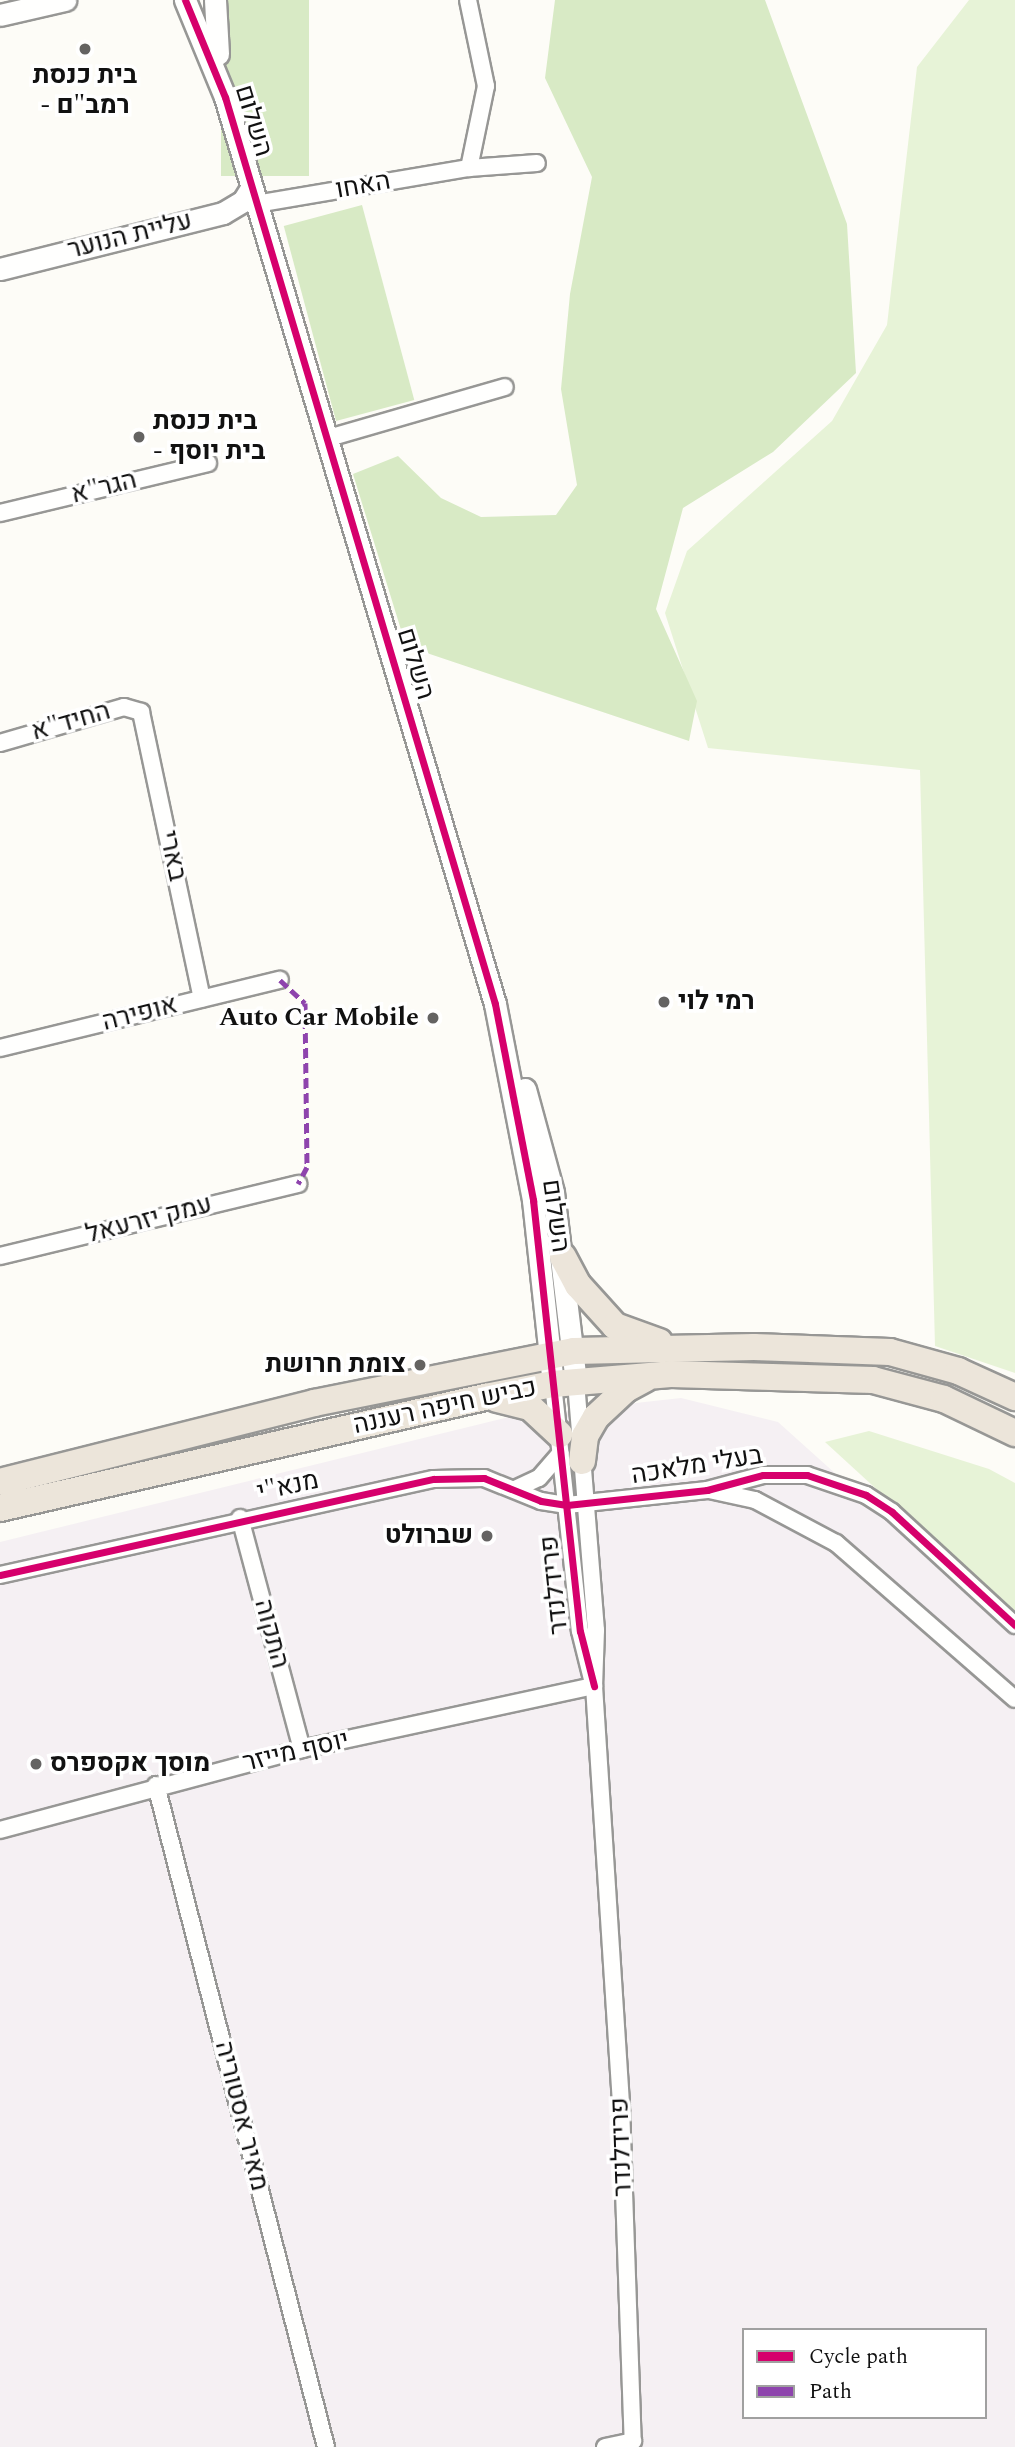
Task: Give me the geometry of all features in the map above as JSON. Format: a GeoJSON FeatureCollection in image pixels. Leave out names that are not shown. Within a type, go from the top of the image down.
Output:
{"type":"FeatureCollection","features":[{"type":"Feature","properties":{"kind":"highway"},"geometry":{"type":"LineString","coordinates":[[563,1257],[578,1285],[615,1326],[681,1347]]}},
{"type":"Feature","properties":{"kind":"highway","name":"כביש חיפה רעננה"},"geometry":{"type":"LineString","coordinates":[[0,1482],[314,1404],[562,1352],[681,1347],[890,1352],[958,1371],[1015,1397]]}},
{"type":"Feature","properties":{"kind":"highway","name":"כביש חיפה רעננה"},"geometry":{"type":"LineString","coordinates":[[0,1508],[485,1397],[565,1383],[655,1376],[752,1373],[873,1380],[944,1399],[1015,1433]]}},
{"type":"Feature","properties":{"kind":"highway"},"geometry":{"type":"LineString","coordinates":[[485,1397],[530,1407],[567,1449],[585,1436],[602,1409],[626,1389],[655,1376]]}},
{"type":"Feature","properties":{"kind":"street"},"geometry":{"type":"LineString","coordinates":[[0,15],[65,0]]}},
{"type":"Feature","properties":{"kind":"street"},"geometry":{"type":"LineString","coordinates":[[186,0],[204,0]]}},
{"type":"Feature","properties":{"kind":"street","name":"השלום"},"geometry":{"type":"LineString","coordinates":[[186,0],[225,97],[495,1004],[519,1067],[550,1179],[563,1257],[562,1352]]}},
{"type":"Feature","properties":{"kind":"street","name":"השלום"},"geometry":{"type":"LineString","coordinates":[[215,0],[214,26],[225,97]]}},
{"type":"Feature","properties":{"kind":"street"},"geometry":{"type":"LineString","coordinates":[[468,0],[485,86],[469,168]]}},
{"type":"Feature","properties":{"kind":"street","name":"האחו"},"geometry":{"type":"LineString","coordinates":[[254,196],[469,168],[537,163]]}},
{"type":"Feature","properties":{"kind":"street","name":"עליית הנוער"},"geometry":{"type":"LineString","coordinates":[[0,269],[223,213],[254,196]]}},
{"type":"Feature","properties":{"kind":"street"},"geometry":{"type":"LineString","coordinates":[[325,439],[505,387]]}},
{"type":"Feature","properties":{"kind":"street","name":"הגר\"א"},"geometry":{"type":"LineString","coordinates":[[0,513],[208,463]]}},
{"type":"Feature","properties":{"kind":"street","name":"החיד\"א"},"geometry":{"type":"LineString","coordinates":[[0,743],[124,707],[141,712]]}},
{"type":"Feature","properties":{"kind":"street","name":"בארי"},"geometry":{"type":"LineString","coordinates":[[141,712],[202,999]]}},
{"type":"Feature","properties":{"kind":"street","name":"אופירה"},"geometry":{"type":"LineString","coordinates":[[0,1048],[280,980]]}},
{"type":"Feature","properties":{"kind":"street","name":"השלום"},"geometry":{"type":"LineString","coordinates":[[495,1004],[562,1352]]}},
{"type":"Feature","properties":{"kind":"street","name":"עמק יזרעאל"},"geometry":{"type":"LineString","coordinates":[[0,1256],[298,1184]]}},
{"type":"Feature","properties":{"kind":"street","name":"פרידלנדר"},"geometry":{"type":"LineString","coordinates":[[562,1352],[567,1505],[580,1631],[594,1686]]}},
{"type":"Feature","properties":{"kind":"street","name":"פרידלנדר"},"geometry":{"type":"LineString","coordinates":[[565,1383],[567,1449],[585,1503],[596,1630],[594,1686],[621,2105],[635,2444]]}},
{"type":"Feature","properties":{"kind":"street"},"geometry":{"type":"LineString","coordinates":[[515,1489],[539,1478],[567,1449]]}},
{"type":"Feature","properties":{"kind":"street","name":"בעלי מלאכה"},"geometry":{"type":"LineString","coordinates":[[585,1503],[707,1490],[763,1475],[807,1475],[866,1494],[1015,1625]]}},
{"type":"Feature","properties":{"kind":"street","name":"מנא\"י"},"geometry":{"type":"LineString","coordinates":[[0,1575],[240,1518],[434,1479],[484,1478],[541,1501],[567,1505],[585,1503]]}},
{"type":"Feature","properties":{"kind":"street","name":"בעלי מלאכה"},"geometry":{"type":"LineString","coordinates":[[707,1490],[755,1500],[836,1543],[1015,1699]]}},
{"type":"Feature","properties":{"kind":"street","name":"התקוה"},"geometry":{"type":"LineString","coordinates":[[240,1518],[302,1749]]}},
{"type":"Feature","properties":{"kind":"street","name":"יוסף מייזר"},"geometry":{"type":"LineString","coordinates":[[0,1830],[156,1785],[302,1749],[594,1686]]}},
{"type":"Feature","properties":{"kind":"street","name":"מאיר אסטוריה"},"geometry":{"type":"LineString","coordinates":[[156,1785],[326,2447]]}},
{"type":"Feature","properties":{"kind":"street"},"geometry":{"type":"LineString","coordinates":[[605,2447],[635,2444]]}},
{"type":"Feature","properties":{"kind":"shaded area"},"geometry":{"type":"Polygon","coordinates":[[[681,1398],[778,1422],[1015,1635],[1015,2447],[0,2447],[0,1542],[509,1417],[681,1398]]]}},
{"type":"Feature","properties":{"kind":"green space"},"geometry":{"type":"Polygon","coordinates":[[[221,0],[309,0],[309,176],[221,176],[221,0]]]}},
{"type":"Feature","properties":{"kind":"green space"},"geometry":{"type":"Polygon","coordinates":[[[555,0],[765,0],[847,224],[856,373],[773,452],[683,508],[656,609],[697,701],[689,741],[406,646],[353,474],[398,456],[441,498],[481,517],[556,515],[577,485],[561,389],[570,294],[592,177],[545,78],[555,0]]]}},
{"type":"Feature","properties":{"kind":"green space"},"geometry":{"type":"Polygon","coordinates":[[[969,0],[1015,0],[1015,1373],[935,1346],[920,770],[708,748],[665,613],[687,551],[832,421],[887,325],[917,67],[969,0]]]}},
{"type":"Feature","properties":{"kind":"green space"},"geometry":{"type":"Polygon","coordinates":[[[362,205],[414,400],[336,421],[284,226],[362,205]]]}},
{"type":"Feature","properties":{"kind":"green space"},"geometry":{"type":"Polygon","coordinates":[[[869,1431],[989,1469],[1015,1483],[1015,1616],[825,1442],[869,1431]]]}},
{"type":"Feature","properties":{"kind":"marked path"},"geometry":{"type":"LineString","coordinates":[[280,980],[305,1003],[307,1167],[298,1184]]}},
{"type":"Feature","properties":{"kind":"cycle path"},"geometry":{"type":"LineString","coordinates":[[185,0],[225,97],[495,1004],[533,1200],[580,1631],[594,1686]]}},
{"type":"Feature","properties":{"kind":"cycle path"},"geometry":{"type":"LineString","coordinates":[[0,1575],[434,1479],[484,1478],[541,1501],[567,1505],[707,1490],[763,1475],[807,1475],[866,1495],[892,1512],[1015,1625]]}},
{"type":"Feature","properties":{"kind":"place","name":"בית כנסת - רמב\"ם"},"geometry":{"type":"Point","coordinates":[85,49]}},
{"type":"Feature","properties":{"kind":"place","name":"בית כנסת - בית יוסף"},"geometry":{"type":"Point","coordinates":[139,437]}},
{"type":"Feature","properties":{"kind":"place","name":"רמי לוי"},"geometry":{"type":"Point","coordinates":[664,1002]}},
{"type":"Feature","properties":{"kind":"place","name":"Auto Car Mobile"},"geometry":{"type":"Point","coordinates":[433,1018]}},
{"type":"Feature","properties":{"kind":"place","name":"צומת חרושת"},"geometry":{"type":"Point","coordinates":[420,1365]}},
{"type":"Feature","properties":{"kind":"place","name":"שברולט"},"geometry":{"type":"Point","coordinates":[487,1536]}},
{"type":"Feature","properties":{"kind":"place","name":"מוסך אקספרס"},"geometry":{"type":"Point","coordinates":[36,1764]}}]}
